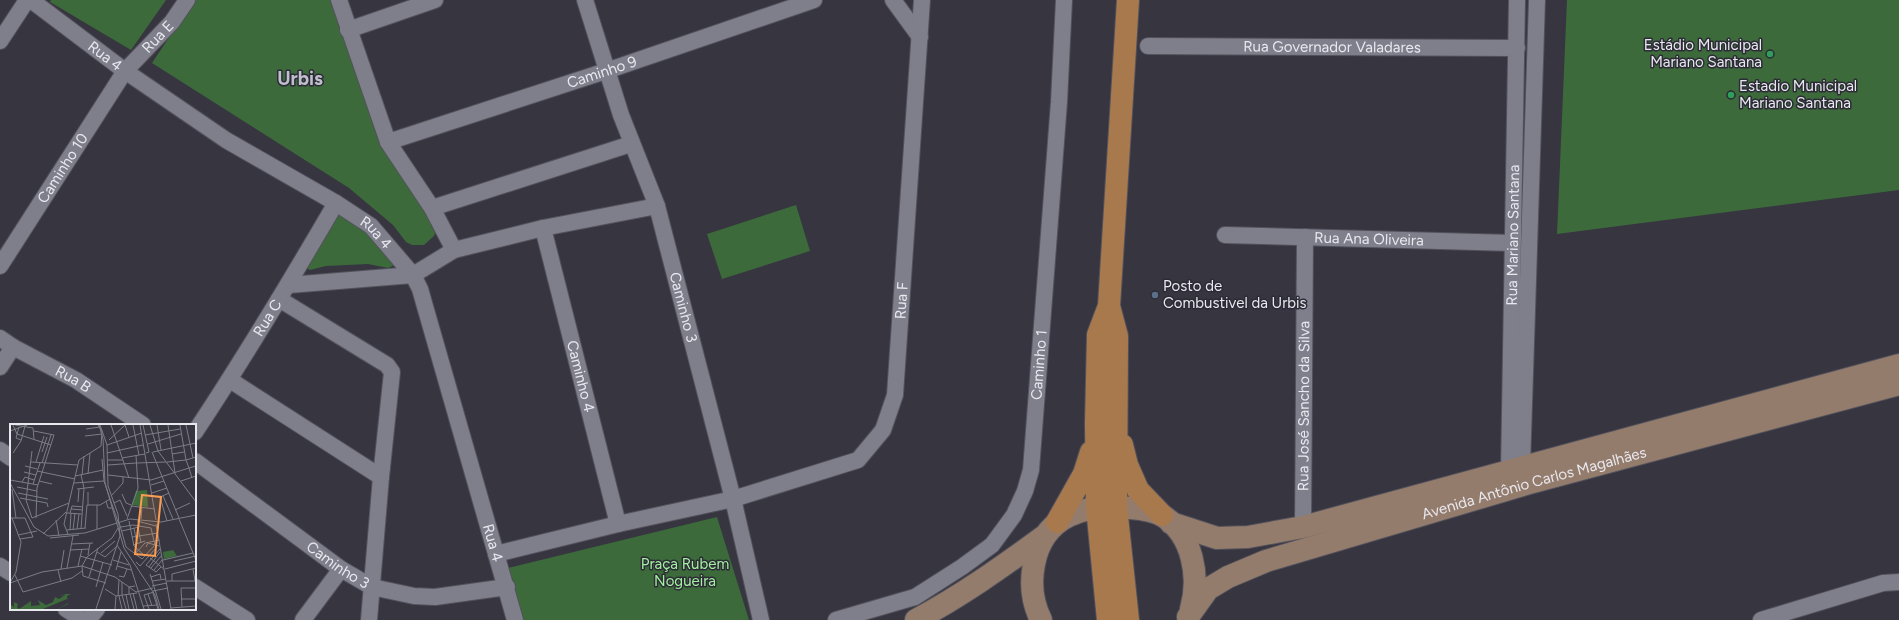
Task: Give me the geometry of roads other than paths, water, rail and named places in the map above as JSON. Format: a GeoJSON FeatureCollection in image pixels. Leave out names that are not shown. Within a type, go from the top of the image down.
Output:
{"type":"FeatureCollection","features":[{"type":"Feature","properties":{"kind":"main road"},"geometry":{"type":"LineString","coordinates":[[1108,620],[1106,423],[1117,336],[1109,306],[1128,0]]}},
{"type":"Feature","properties":{"kind":"main road","name":"Avenida Antônio Carlos Magalhães"},"geometry":{"type":"LineString","coordinates":[[1187,618],[1208,589],[1228,577],[1266,561],[1516,473],[1899,365]]}},
{"type":"Feature","properties":{"kind":"main road","name":"Avenida Antônio Carlos Magalhães"},"geometry":{"type":"LineString","coordinates":[[916,620],[944,606],[980,582],[1050,529],[1077,512],[1106,507],[1146,510],[1217,538],[1248,537],[1303,527],[1516,473],[1899,384]]}},
{"type":"Feature","properties":{"kind":"main road"},"geometry":{"type":"LineString","coordinates":[[1106,423],[1138,490],[1166,519]]}},
{"type":"Feature","properties":{"kind":"main road"},"geometry":{"type":"LineString","coordinates":[[1041,620],[1033,599],[1031,577],[1035,556],[1088,464],[1106,423]]}},
{"type":"Feature","properties":{"kind":"main road"},"geometry":{"type":"LineString","coordinates":[[1106,507],[1128,620]]}},
{"type":"Feature","properties":{"kind":"main road","name":"Avenida Antônio Carlos Magalhães"},"geometry":{"type":"LineString","coordinates":[[1166,519],[1186,543],[1195,567],[1196,592],[1187,618]]}},
{"type":"Feature","properties":{"kind":"street"},"geometry":{"type":"LineString","coordinates":[[0,41],[27,0]]}},
{"type":"Feature","properties":{"kind":"street","name":"Rua 4"},"geometry":{"type":"LineString","coordinates":[[31,0],[125,71],[226,140],[336,203],[371,226],[413,275],[422,296],[496,554],[507,587],[515,620]]}},
{"type":"Feature","properties":{"kind":"street","name":"Rua E"},"geometry":{"type":"LineString","coordinates":[[125,71],[172,22],[187,0]]}},
{"type":"Feature","properties":{"kind":"street"},"geometry":{"type":"LineString","coordinates":[[339,0],[348,30],[388,142],[432,208],[454,250]]}},
{"type":"Feature","properties":{"kind":"street"},"geometry":{"type":"LineString","coordinates":[[348,30],[435,0]]}},
{"type":"Feature","properties":{"kind":"street","name":"Caminho 3"},"geometry":{"type":"LineString","coordinates":[[585,0],[631,144],[657,206],[733,499],[761,620]]}},
{"type":"Feature","properties":{"kind":"street","name":"Caminho 9"},"geometry":{"type":"LineString","coordinates":[[388,142],[608,70],[814,0]]}},
{"type":"Feature","properties":{"kind":"street"},"geometry":{"type":"LineString","coordinates":[[893,0],[920,37]]}},
{"type":"Feature","properties":{"kind":"street","name":"Rua F"},"geometry":{"type":"LineString","coordinates":[[733,499],[858,460],[883,430],[895,395],[922,0]]}},
{"type":"Feature","properties":{"kind":"street","name":"Caminho 1"},"geometry":{"type":"LineString","coordinates":[[836,620],[915,597],[962,567],[992,545],[1014,515],[1024,491],[1031,470],[1059,102],[1064,0]]}},
{"type":"Feature","properties":{"kind":"street","name":"Rua Mariano Santana"},"geometry":{"type":"LineString","coordinates":[[1516,473],[1512,243],[1517,0]]}},
{"type":"Feature","properties":{"kind":"street","name":"Rua Mariano Santana"},"geometry":{"type":"LineString","coordinates":[[1516,473],[1537,0]]}},
{"type":"Feature","properties":{"kind":"street","name":"Rua Governador Valadares"},"geometry":{"type":"LineString","coordinates":[[1148,46],[1517,48]]}},
{"type":"Feature","properties":{"kind":"street","name":"Caminho 10"},"geometry":{"type":"LineString","coordinates":[[0,266],[125,71]]}},
{"type":"Feature","properties":{"kind":"street"},"geometry":{"type":"LineString","coordinates":[[432,208],[631,144]]}},
{"type":"Feature","properties":{"kind":"street","name":"Rua C"},"geometry":{"type":"LineString","coordinates":[[196,431],[230,380],[289,285],[336,203]]}},
{"type":"Feature","properties":{"kind":"street"},"geometry":{"type":"LineString","coordinates":[[289,285],[367,277],[413,275],[454,250],[544,228],[657,206]]}},
{"type":"Feature","properties":{"kind":"street","name":"Caminho 4"},"geometry":{"type":"LineString","coordinates":[[544,228],[618,524]]}},
{"type":"Feature","properties":{"kind":"street","name":"Rua Ana Oliveira"},"geometry":{"type":"LineString","coordinates":[[1226,235],[1512,243]]}},
{"type":"Feature","properties":{"kind":"street","name":"Rua José Sancho da Silva"},"geometry":{"type":"LineString","coordinates":[[1303,527],[1305,237]]}},
{"type":"Feature","properties":{"kind":"street"},"geometry":{"type":"LineString","coordinates":[[279,299],[387,366],[392,372],[381,477],[369,620]]}},
{"type":"Feature","properties":{"kind":"street","name":"Rua B"},"geometry":{"type":"LineString","coordinates":[[0,338],[13,347],[76,380],[142,424]]}},
{"type":"Feature","properties":{"kind":"street"},"geometry":{"type":"LineString","coordinates":[[0,367],[13,347]]}},
{"type":"Feature","properties":{"kind":"street"},"geometry":{"type":"LineString","coordinates":[[230,380],[381,477]]}},
{"type":"Feature","properties":{"kind":"street"},"geometry":{"type":"LineString","coordinates":[[0,450],[10,457]]}},
{"type":"Feature","properties":{"kind":"street","name":"Caminho 3"},"geometry":{"type":"LineString","coordinates":[[197,468],[340,570],[372,587],[414,596],[435,597],[507,587]]}},
{"type":"Feature","properties":{"kind":"street"},"geometry":{"type":"LineString","coordinates":[[496,554],[618,524],[733,499]]}},
{"type":"Feature","properties":{"kind":"street"},"geometry":{"type":"LineString","coordinates":[[0,566],[10,572]]}},
{"type":"Feature","properties":{"kind":"street"},"geometry":{"type":"LineString","coordinates":[[303,620],[340,570]]}},
{"type":"Feature","properties":{"kind":"street"},"geometry":{"type":"LineString","coordinates":[[1761,620],[1883,583],[1899,582]]}},
{"type":"Feature","properties":{"kind":"street"},"geometry":{"type":"LineString","coordinates":[[196,588],[247,620]]}},
{"type":"Feature","properties":{"kind":"street"},"geometry":{"type":"LineString","coordinates":[[68,610],[83,620]]}},
{"type":"Feature","properties":{"kind":"street"},"geometry":{"type":"LineString","coordinates":[[88,620],[96,610]]}},
{"type":"Feature","properties":{"kind":"place","name":"Estádio Municipal Mariano Santana"},"geometry":{"type":"Point","coordinates":[1770,54]}},
{"type":"Feature","properties":{"kind":"place","name":"Estadio Municipal Mariano Santana"},"geometry":{"type":"Point","coordinates":[1731,95]}},
{"type":"Feature","properties":{"kind":"place","name":"Posto de Combustivel da Urbis"},"geometry":{"type":"Point","coordinates":[1155,295]}},
{"type":"Feature","properties":{"kind":"district","name":"Urbis"},"geometry":{"type":"Point","coordinates":[300,78]}},
{"type":"Feature","properties":{"kind":"park label","name":"Praça Rubem Nogueira"},"geometry":{"type":"Point","coordinates":[685,572]}}]}
